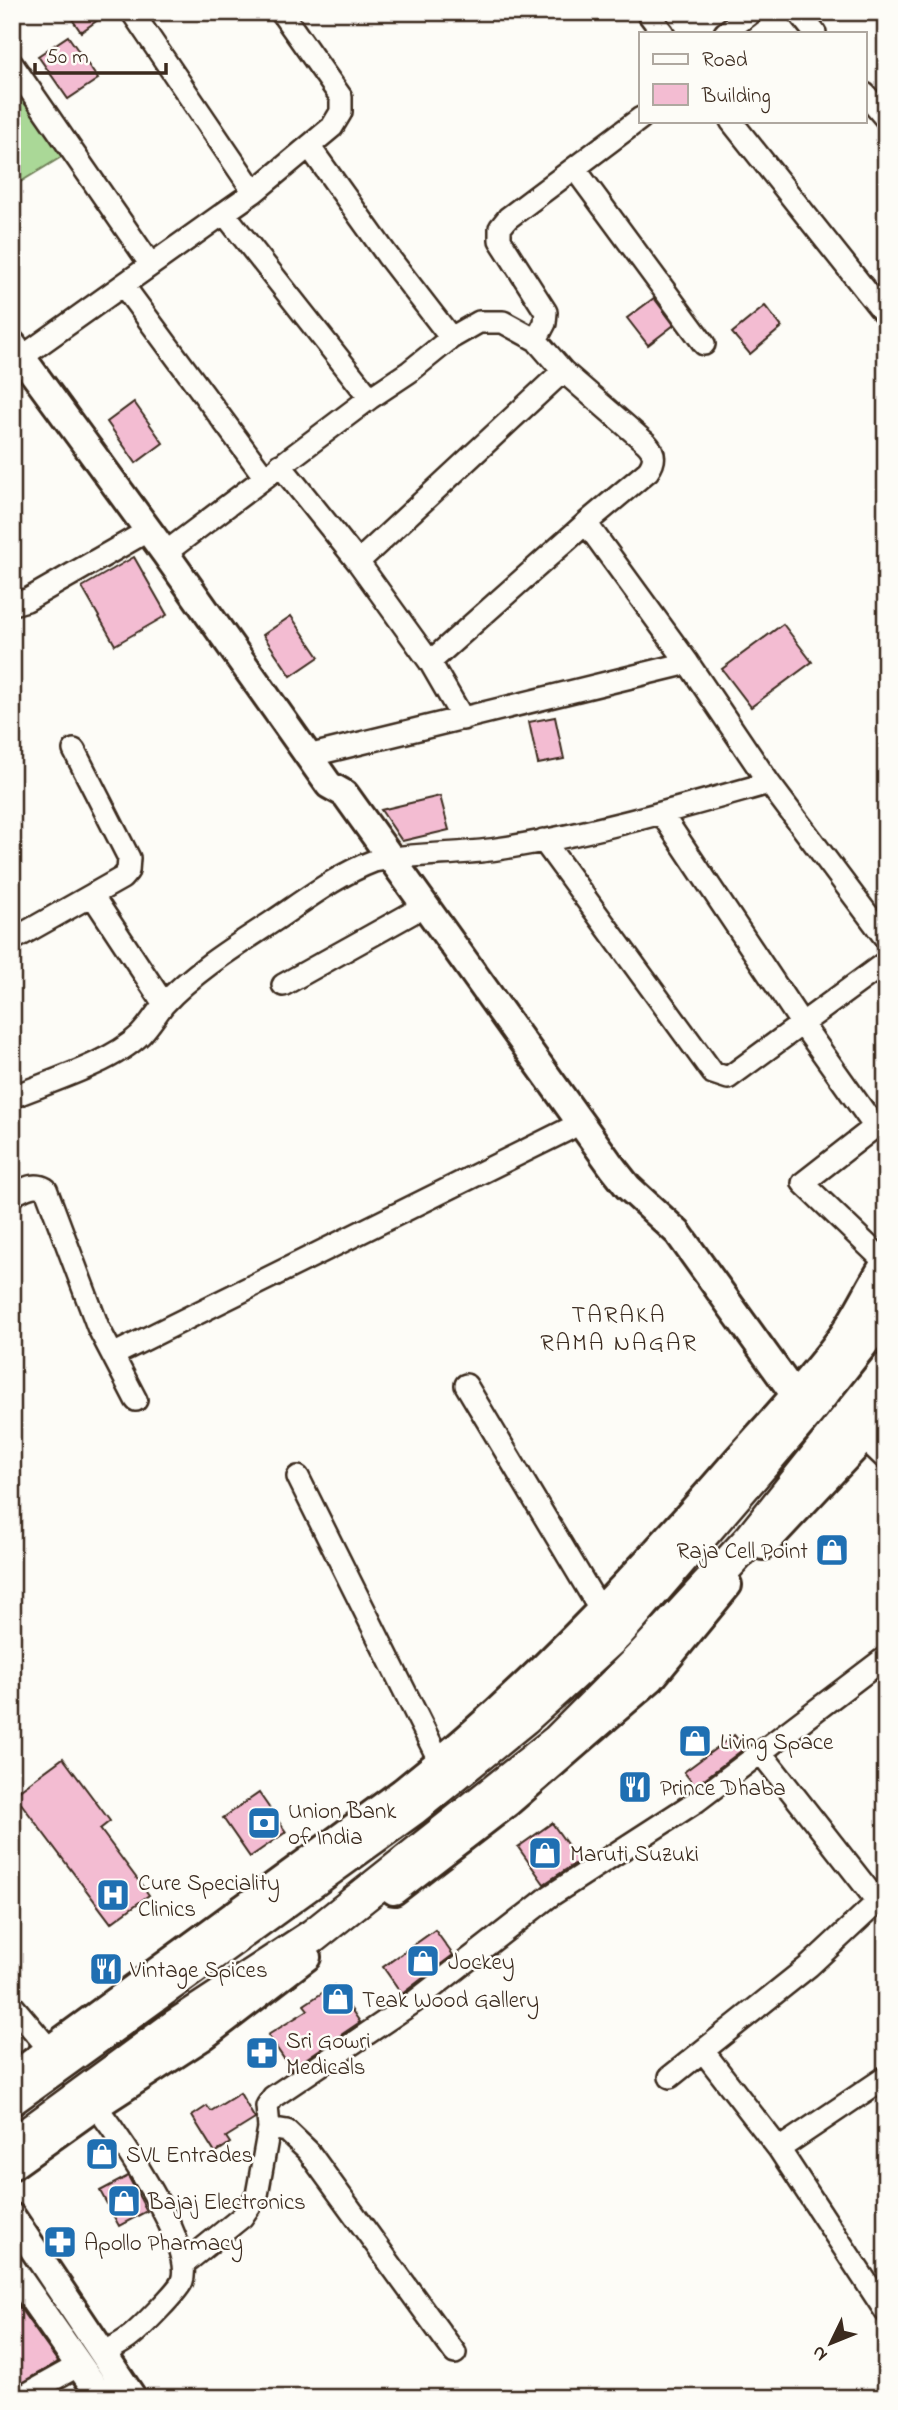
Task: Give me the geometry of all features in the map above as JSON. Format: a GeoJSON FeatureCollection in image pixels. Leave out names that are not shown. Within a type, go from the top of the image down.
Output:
{"type":"FeatureCollection","features":[{"type":"Feature","properties":{"kind":"main road"},"geometry":{"type":"LineString","coordinates":[[12,2098],[412,1809],[544,1700],[616,1634],[807,1412],[886,1311]]}},
{"type":"Feature","properties":{"kind":"main road"},"geometry":{"type":"LineString","coordinates":[[12,2146],[92,2098],[176,2026],[313,1936],[558,1741],[642,1657],[751,1539],[886,1370]]}},
{"type":"Feature","properties":{"kind":"street"},"geometry":{"type":"LineString","coordinates":[[132,12],[254,192]]}},
{"type":"Feature","properties":{"kind":"street"},"geometry":{"type":"LineString","coordinates":[[281,12],[341,97],[341,112],[332,127],[254,192],[123,285],[17,350],[149,530],[329,785],[345,794],[412,913],[615,1192],[669,1247],[789,1400]]}},
{"type":"Feature","properties":{"kind":"street"},"geometry":{"type":"LineString","coordinates":[[647,12],[662,32]]}},
{"type":"Feature","properties":{"kind":"street"},"geometry":{"type":"LineString","coordinates":[[726,32],[752,12]]}},
{"type":"Feature","properties":{"kind":"street"},"geometry":{"type":"LineString","coordinates":[[798,12],[814,32]]}},
{"type":"Feature","properties":{"kind":"street"},"geometry":{"type":"LineString","coordinates":[[12,64],[151,265]]}},
{"type":"Feature","properties":{"kind":"street"},"geometry":{"type":"LineString","coordinates":[[866,95],[886,119]]}},
{"type":"Feature","properties":{"kind":"street"},"geometry":{"type":"LineString","coordinates":[[536,340],[545,323],[547,312],[500,240],[500,228],[508,218],[639,120]]}},
{"type":"Feature","properties":{"kind":"street"},"geometry":{"type":"LineString","coordinates":[[732,122],[886,316]]}},
{"type":"Feature","properties":{"kind":"street"},"geometry":{"type":"LineString","coordinates":[[310,146],[387,255],[451,338]]}},
{"type":"Feature","properties":{"kind":"street"},"geometry":{"type":"LineString","coordinates":[[575,169],[704,344]]}},
{"type":"Feature","properties":{"kind":"street"},"geometry":{"type":"LineString","coordinates":[[224,213],[370,398]]}},
{"type":"Feature","properties":{"kind":"street"},"geometry":{"type":"LineString","coordinates":[[123,285],[272,470],[358,562],[430,662],[463,719]]}},
{"type":"Feature","properties":{"kind":"street"},"geometry":{"type":"LineString","coordinates":[[165,553],[272,470],[370,398],[409,373],[451,338],[479,322],[503,322],[536,340],[563,371],[646,443],[652,450],[653,464],[430,662]]}},
{"type":"Feature","properties":{"kind":"street"},"geometry":{"type":"LineString","coordinates":[[358,562],[563,371]]}},
{"type":"Feature","properties":{"kind":"street"},"geometry":{"type":"LineString","coordinates":[[586,523],[688,663],[769,783],[886,939]]}},
{"type":"Feature","properties":{"kind":"street"},"geometry":{"type":"LineString","coordinates":[[12,600],[16,603],[27,600],[149,530]]}},
{"type":"Feature","properties":{"kind":"street"},"geometry":{"type":"LineString","coordinates":[[309,756],[688,663]]}},
{"type":"Feature","properties":{"kind":"street"},"geometry":{"type":"LineString","coordinates":[[12,940],[122,878],[128,870],[129,858],[74,750]]}},
{"type":"Feature","properties":{"kind":"street"},"geometry":{"type":"LineString","coordinates":[[12,1097],[108,1057],[125,1047],[142,1033],[182,985],[326,885],[358,867],[383,859],[496,849],[543,840],[661,813],[769,783]]}},
{"type":"Feature","properties":{"kind":"street"},"geometry":{"type":"LineString","coordinates":[[12,2077],[440,1762],[601,1611],[704,1499],[841,1338],[885,1262],[803,1183],[880,1123],[802,1024],[661,813]]}},
{"type":"Feature","properties":{"kind":"street"},"geometry":{"type":"LineString","coordinates":[[543,840],[713,1073],[728,1078],[886,962]]}},
{"type":"Feature","properties":{"kind":"street"},"geometry":{"type":"LineString","coordinates":[[383,859],[613,1168],[628,1187],[678,1233],[789,1400]]}},
{"type":"Feature","properties":{"kind":"street"},"geometry":{"type":"LineString","coordinates":[[92,895],[164,1004]]}},
{"type":"Feature","properties":{"kind":"street"},"geometry":{"type":"LineString","coordinates":[[283,985],[412,913]]}},
{"type":"Feature","properties":{"kind":"street"},"geometry":{"type":"LineString","coordinates":[[113,1355],[569,1129]]}},
{"type":"Feature","properties":{"kind":"street"},"geometry":{"type":"LineString","coordinates":[[12,1195],[38,1185],[46,1189],[98,1327],[136,1400]]}},
{"type":"Feature","properties":{"kind":"street"},"geometry":{"type":"LineString","coordinates":[[466,1385],[601,1611]]}},
{"type":"Feature","properties":{"kind":"street"},"geometry":{"type":"LineString","coordinates":[[12,2166],[92,2098],[204,2036],[508,1803],[651,1679],[747,1563],[886,1415]]}},
{"type":"Feature","properties":{"kind":"street"},"geometry":{"type":"LineString","coordinates":[[865,1439],[886,1459]]}},
{"type":"Feature","properties":{"kind":"street"},"geometry":{"type":"LineString","coordinates":[[298,1477],[440,1762]]}},
{"type":"Feature","properties":{"kind":"street"},"geometry":{"type":"LineString","coordinates":[[185,2263],[242,2217],[257,2195],[269,2128],[267,2106],[273,2097],[414,2002],[550,1896],[697,1801],[886,1657]]}},
{"type":"Feature","properties":{"kind":"street"},"geometry":{"type":"LineString","coordinates":[[670,2077],[809,1966],[882,1897],[761,1753]]}},
{"type":"Feature","properties":{"kind":"street"},"geometry":{"type":"LineString","coordinates":[[12,2005],[50,2050]]}},
{"type":"Feature","properties":{"kind":"street"},"geometry":{"type":"LineString","coordinates":[[703,2051],[779,2149],[886,2312]]}},
{"type":"Feature","properties":{"kind":"street"},"geometry":{"type":"LineString","coordinates":[[779,2149],[886,2077]]}},
{"type":"Feature","properties":{"kind":"street"},"geometry":{"type":"LineString","coordinates":[[92,2098],[134,2160],[177,2239],[185,2263],[182,2283],[131,2337],[103,2353]]}},
{"type":"Feature","properties":{"kind":"street"},"geometry":{"type":"LineString","coordinates":[[269,2128],[288,2131],[308,2151],[455,2353]]}},
{"type":"Feature","properties":{"kind":"street"},"geometry":{"type":"LineString","coordinates":[[12,2217],[133,2398]]}},
{"type":"Feature","properties":{"kind":"street"},"geometry":{"type":"LineString","coordinates":[[12,2269],[102,2398]]}},
{"type":"Feature","properties":{"kind":"street"},"geometry":{"type":"LineString","coordinates":[[20,2398],[79,2365]]}},
{"type":"Feature","properties":{"kind":"green space"},"geometry":{"type":"Polygon","coordinates":[[[12,81],[63,156],[12,187],[12,81]]]}},
{"type":"Feature","properties":{"kind":"building"},"geometry":{"type":"Polygon","coordinates":[[[67,12],[109,12],[81,32],[67,12]]]}},
{"type":"Feature","properties":{"kind":"building"},"geometry":{"type":"Polygon","coordinates":[[[68,36],[98,79],[68,99],[38,56],[68,36]]]}},
{"type":"Feature","properties":{"kind":"building"},"geometry":{"type":"Polygon","coordinates":[[[654,298],[674,325],[648,345],[627,318],[654,298]]]}},
{"type":"Feature","properties":{"kind":"building"},"geometry":{"type":"Polygon","coordinates":[[[765,306],[782,327],[750,354],[732,333],[765,306]]]}},
{"type":"Feature","properties":{"kind":"building"},"geometry":{"type":"Polygon","coordinates":[[[134,402],[163,443],[136,463],[107,422],[134,402]]]}},
{"type":"Feature","properties":{"kind":"building"},"geometry":{"type":"Polygon","coordinates":[[[134,557],[167,615],[115,645],[82,587],[134,557]]]}},
{"type":"Feature","properties":{"kind":"building"},"geometry":{"type":"Polygon","coordinates":[[[291,616],[319,657],[291,676],[263,635],[291,616]]]}},
{"type":"Feature","properties":{"kind":"building"},"geometry":{"type":"Polygon","coordinates":[[[783,624],[812,662],[751,707],[722,669],[783,624]]]}},
{"type":"Feature","properties":{"kind":"building"},"geometry":{"type":"Polygon","coordinates":[[[555,717],[564,759],[538,764],[529,722],[555,717]]]}},
{"type":"Feature","properties":{"kind":"building"},"geometry":{"type":"Polygon","coordinates":[[[440,796],[449,830],[402,841],[381,810],[440,796]]]}},
{"type":"Feature","properties":{"kind":"building"},"geometry":{"type":"Polygon","coordinates":[[[734,1735],[745,1748],[695,1786],[684,1772],[734,1735]]]}},
{"type":"Feature","properties":{"kind":"building"},"geometry":{"type":"Polygon","coordinates":[[[63,1758],[110,1821],[100,1829],[149,1895],[111,1923],[14,1794],[63,1758]]]}},
{"type":"Feature","properties":{"kind":"building"},"geometry":{"type":"Polygon","coordinates":[[[259,1793],[286,1832],[250,1857],[223,1818],[259,1793]]]}},
{"type":"Feature","properties":{"kind":"building"},"geometry":{"type":"Polygon","coordinates":[[[552,1823],[579,1861],[544,1884],[518,1847],[552,1823]]]}},
{"type":"Feature","properties":{"kind":"building"},"geometry":{"type":"Polygon","coordinates":[[[435,1930],[453,1955],[402,1994],[383,1967],[435,1930]]]}},
{"type":"Feature","properties":{"kind":"building"},"geometry":{"type":"Polygon","coordinates":[[[334,1985],[360,2022],[291,2069],[268,2035],[308,2010],[304,2005],[334,1985]]]}},
{"type":"Feature","properties":{"kind":"building"},"geometry":{"type":"Polygon","coordinates":[[[240,2093],[255,2119],[226,2137],[230,2143],[215,2153],[192,2116],[207,2106],[211,2111],[240,2093]]]}},
{"type":"Feature","properties":{"kind":"building","name":"Bajaj Electronics"},"geometry":{"type":"Polygon","coordinates":[[[128,2176],[147,2211],[119,2226],[100,2191],[128,2176]]]}},
{"type":"Feature","properties":{"kind":"building"},"geometry":{"type":"Polygon","coordinates":[[[12,2297],[58,2362],[17,2385],[12,2378],[12,2297]]]}},
{"type":"Feature","properties":{"kind":"place","name":"Raja Cell Point"},"geometry":{"type":"Point","coordinates":[832,1550]}},
{"type":"Feature","properties":{"kind":"place","name":"Living Space"},"geometry":{"type":"Point","coordinates":[695,1741]}},
{"type":"Feature","properties":{"kind":"place","name":"Prince Dhaba"},"geometry":{"type":"Point","coordinates":[635,1787]}},
{"type":"Feature","properties":{"kind":"place","name":"Union Bank of India"},"geometry":{"type":"Point","coordinates":[264,1823]}},
{"type":"Feature","properties":{"kind":"place","name":"Maruti Suzuki"},"geometry":{"type":"Point","coordinates":[545,1853]}},
{"type":"Feature","properties":{"kind":"place","name":"Cure Speciality Clinics"},"geometry":{"type":"Point","coordinates":[113,1895]}},
{"type":"Feature","properties":{"kind":"place","name":"Jockey"},"geometry":{"type":"Point","coordinates":[423,1961]}},
{"type":"Feature","properties":{"kind":"place","name":"Vintage Spices"},"geometry":{"type":"Point","coordinates":[106,1969]}},
{"type":"Feature","properties":{"kind":"place","name":"Teak Wood Gallery"},"geometry":{"type":"Point","coordinates":[338,1999]}},
{"type":"Feature","properties":{"kind":"place","name":"Sri Gowri Medicals"},"geometry":{"type":"Point","coordinates":[262,2053]}},
{"type":"Feature","properties":{"kind":"place","name":"SVL Entrades"},"geometry":{"type":"Point","coordinates":[102,2154]}},
{"type":"Feature","properties":{"kind":"place","name":"Bajaj Electronics"},"geometry":{"type":"Point","coordinates":[124,2201]}},
{"type":"Feature","properties":{"kind":"place","name":"Apollo Pharmacy"},"geometry":{"type":"Point","coordinates":[60,2242]}},
{"type":"Feature","properties":{"kind":"district","name":"TARAKA RAMA NAGAR"},"geometry":{"type":"Point","coordinates":[619,1328]}}]}
